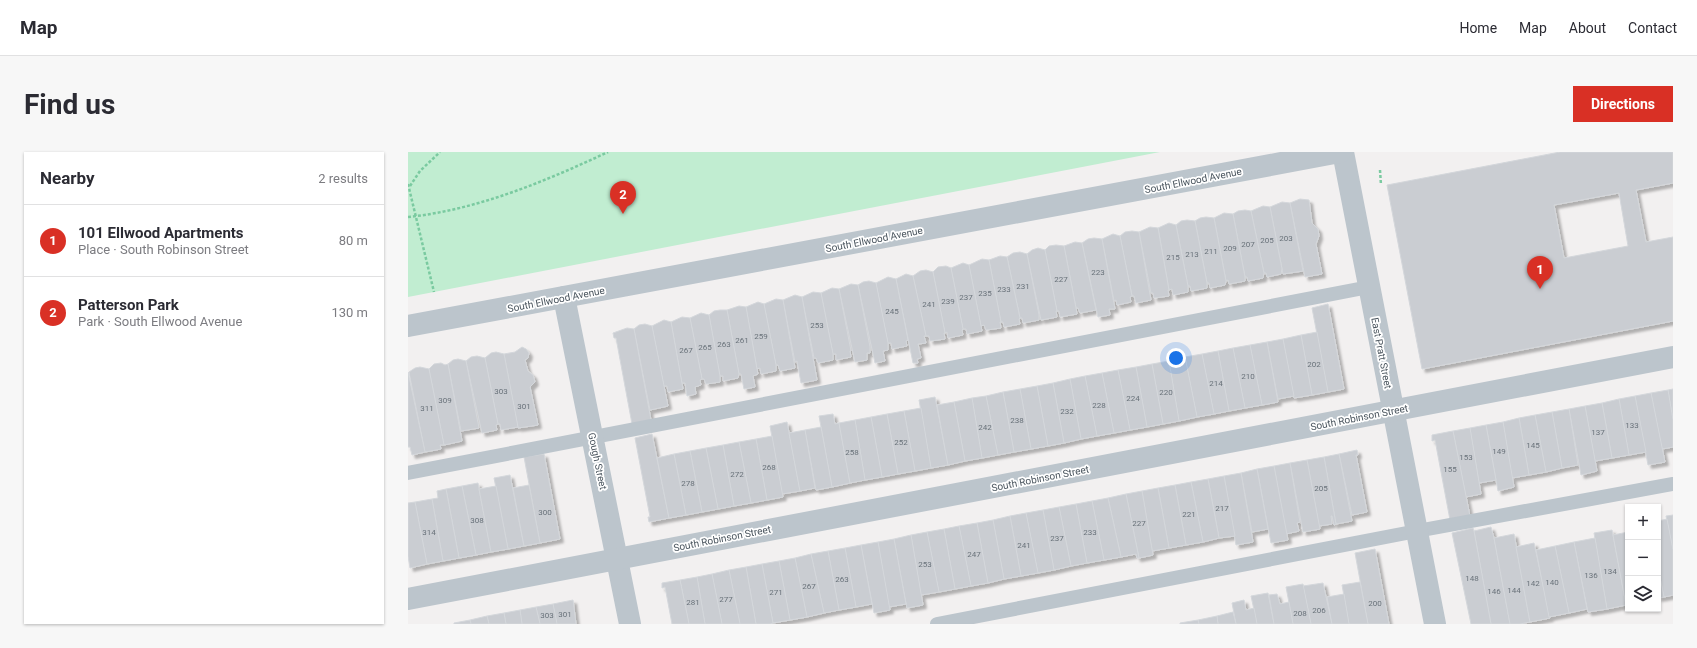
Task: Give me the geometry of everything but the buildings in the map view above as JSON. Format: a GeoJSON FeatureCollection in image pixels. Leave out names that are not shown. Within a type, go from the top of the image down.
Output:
{"type":"FeatureCollection","features":[{"type":"Feature","properties":{"kind":"street","name":"South Ellwood Avenue"},"geometry":{"type":"LineString","coordinates":[[408,326],[1340,152]]}},
{"type":"Feature","properties":{"kind":"street","name":"East Pratt Street"},"geometry":{"type":"LineString","coordinates":[[1344,152],[1435,624]]}},
{"type":"Feature","properties":{"kind":"street","name":"Gough Street"},"geometry":{"type":"LineString","coordinates":[[564,297],[630,624]]}},
{"type":"Feature","properties":{"kind":"street","name":"South Robinson Street"},"geometry":{"type":"LineString","coordinates":[[408,599],[1673,357]]}},
{"type":"Feature","properties":{"kind":"lane"},"geometry":{"type":"LineString","coordinates":[[408,473],[1369,287]]}},
{"type":"Feature","properties":{"kind":"lane"},"geometry":{"type":"LineString","coordinates":[[937,624],[1416,531],[1673,484]]}},
{"type":"Feature","properties":{"kind":"path"},"geometry":{"type":"LineString","coordinates":[[434,292],[409,185],[420,171],[440,152]]}},
{"type":"Feature","properties":{"kind":"path"},"geometry":{"type":"LineString","coordinates":[[408,217],[487,200],[554,178],[608,152]]}},
{"type":"Feature","properties":{"kind":"path"},"geometry":{"type":"LineString","coordinates":[[1380,170],[1381,185]]}},
{"type":"Feature","properties":{"kind":"green space"},"geometry":{"type":"Polygon","coordinates":[[[408,152],[1160,152],[408,297],[408,152]]]}},
{"type":"Feature","properties":{"kind":"place","name":"Patterson Park"},"geometry":{"type":"Point","coordinates":[623,214]}},
{"type":"Feature","properties":{"kind":"place","name":"101 Ellwood Apartments"},"geometry":{"type":"Point","coordinates":[1540,289]}}]}
